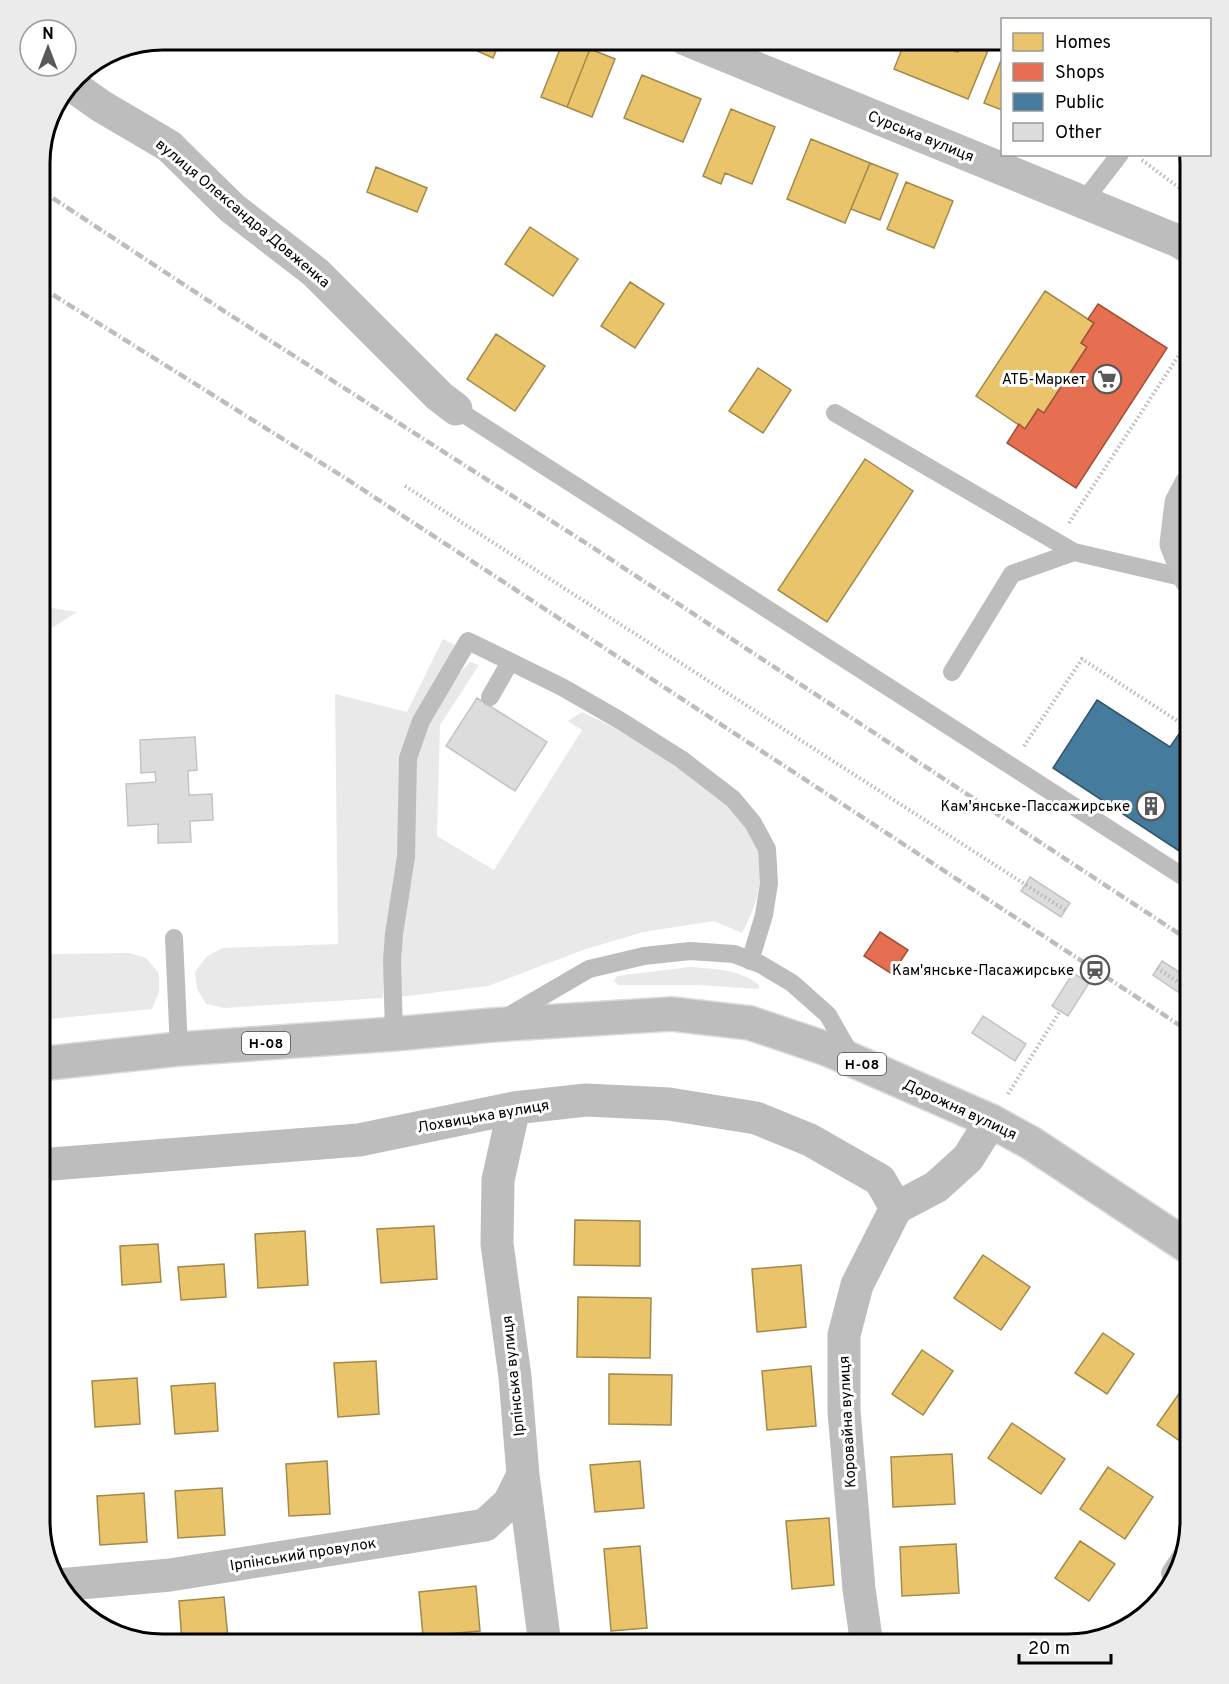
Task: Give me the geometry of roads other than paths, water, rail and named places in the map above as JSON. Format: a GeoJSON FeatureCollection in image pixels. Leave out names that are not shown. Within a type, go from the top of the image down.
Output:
{"type":"FeatureCollection","features":[{"type":"Feature","properties":{"kind":"main road"},"geometry":{"type":"LineString","coordinates":[[1180,511],[1176,544],[1180,554]]}},
{"type":"Feature","properties":{"kind":"street","name":"Сурська вулиця"},"geometry":{"type":"LineString","coordinates":[[712,50],[1180,242]]}},
{"type":"Feature","properties":{"kind":"street","name":"вулиця Олександра Довженка"},"geometry":{"type":"LineString","coordinates":[[77,89],[101,106],[169,146],[232,208],[315,272],[439,396],[456,408]]}},
{"type":"Feature","properties":{"kind":"street","name":"Дорожня вулиця"},"geometry":{"type":"LineString","coordinates":[[493,1025],[672,1014],[750,1023],[827,1049],[991,1121],[1031,1143],[1180,1241]]}},
{"type":"Feature","properties":{"kind":"street","name":"Н-08"},"geometry":{"type":"LineString","coordinates":[[50,1063],[179,1049],[493,1025]]}},
{"type":"Feature","properties":{"kind":"street","name":"Лохвицька вулиця"},"geometry":{"type":"LineString","coordinates":[[50,1164],[360,1140],[514,1108],[586,1100],[669,1104],[756,1118],[810,1140],[880,1180],[896,1208]]}},
{"type":"Feature","properties":{"kind":"street","name":"Ірпінська вулиця"},"geometry":{"type":"LineString","coordinates":[[514,1108],[498,1180],[497,1244],[515,1377],[523,1474],[544,1634]]}},
{"type":"Feature","properties":{"kind":"street"},"geometry":{"type":"LineString","coordinates":[[896,1208],[936,1186],[968,1158],[991,1121]]}},
{"type":"Feature","properties":{"kind":"street","name":"Коровайна вулиця"},"geometry":{"type":"LineString","coordinates":[[865,1634],[859,1589],[844,1411],[844,1335],[857,1285],[896,1208]]}},
{"type":"Feature","properties":{"kind":"street"},"geometry":{"type":"LineString","coordinates":[[523,1474],[509,1503],[485,1525],[515,1536],[533,1554]]}},
{"type":"Feature","properties":{"kind":"street","name":"Ірпінський провулок"},"geometry":{"type":"LineString","coordinates":[[69,1584],[170,1575],[485,1525]]}},
{"type":"Feature","properties":{"kind":"lane"},"geometry":{"type":"LineString","coordinates":[[1083,202],[1118,156]]}},
{"type":"Feature","properties":{"kind":"lane"},"geometry":{"type":"LineString","coordinates":[[456,408],[1180,875]]}},
{"type":"Feature","properties":{"kind":"lane"},"geometry":{"type":"LineString","coordinates":[[835,413],[1074,552],[1180,577]]}},
{"type":"Feature","properties":{"kind":"lane"},"geometry":{"type":"LineString","coordinates":[[952,672],[1012,574],[1074,552]]}},
{"type":"Feature","properties":{"kind":"lane"},"geometry":{"type":"LineString","coordinates":[[394,1034],[392,960],[406,857],[408,758],[421,722],[468,640],[562,687],[681,759],[733,799],[753,823],[767,849],[769,883],[764,915],[750,961]]}},
{"type":"Feature","properties":{"kind":"lane"},"geometry":{"type":"LineString","coordinates":[[490,696],[510,662]]}},
{"type":"Feature","properties":{"kind":"lane"},"geometry":{"type":"LineString","coordinates":[[174,938],[179,1049]]}},
{"type":"Feature","properties":{"kind":"lane"},"geometry":{"type":"LineString","coordinates":[[493,1025],[590,969],[644,956],[690,951],[734,954],[760,964],[792,984],[828,1015],[855,1061]]}},
{"type":"Feature","properties":{"kind":"railway"},"geometry":{"type":"LineString","coordinates":[[50,196],[224,311],[592,547],[1180,934]]}},
{"type":"Feature","properties":{"kind":"railway"},"geometry":{"type":"LineString","coordinates":[[50,293],[342,476],[1180,1025]]}},
{"type":"Feature","properties":{"kind":"place","name":"АТБ-Маркет"},"geometry":{"type":"Point","coordinates":[1107,379]}},
{"type":"Feature","properties":{"kind":"place","name":"Кам'янське-Пассажирське"},"geometry":{"type":"Point","coordinates":[1151,806]}},
{"type":"Feature","properties":{"kind":"place","name":"Кам'янське-Пасажирське"},"geometry":{"type":"Point","coordinates":[1095,970]}}]}
